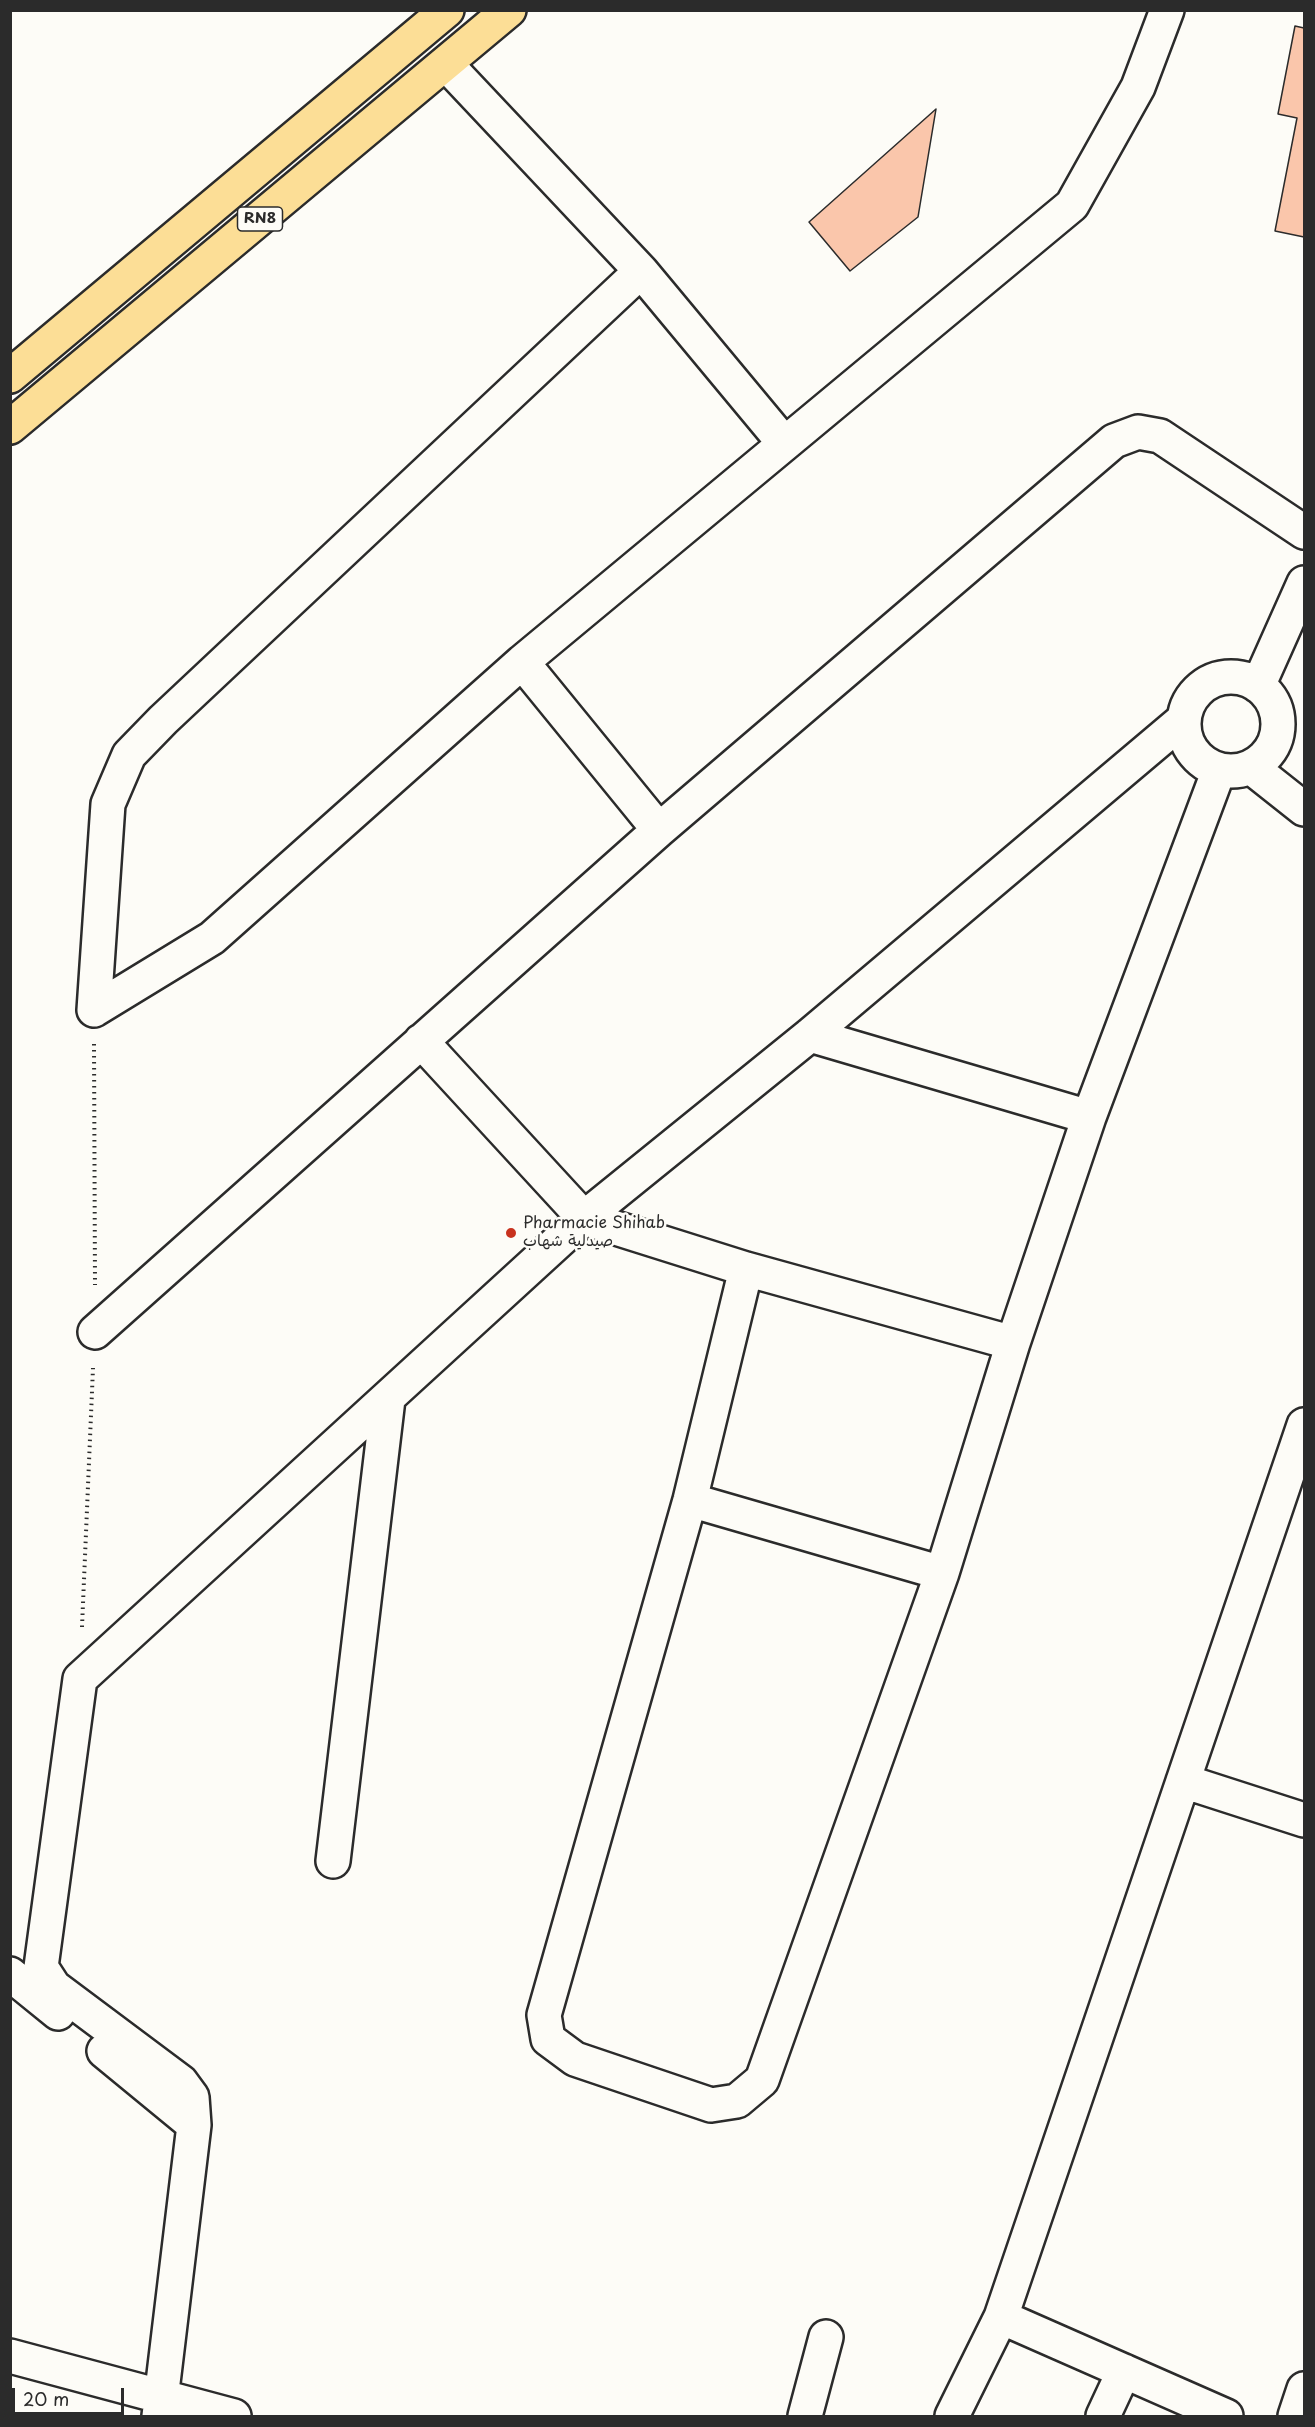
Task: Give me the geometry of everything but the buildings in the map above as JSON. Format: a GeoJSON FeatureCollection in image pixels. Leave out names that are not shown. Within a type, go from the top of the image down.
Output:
{"type":"FeatureCollection","features":[{"type":"Feature","properties":{"kind":"main road","name":"RN8"},"geometry":{"type":"LineString","coordinates":[[10,376],[447,10]]}},
{"type":"Feature","properties":{"kind":"main road","name":"RN8"},"geometry":{"type":"LineString","coordinates":[[10,427],[509,10]]}},
{"type":"Feature","properties":{"kind":"street"},"geometry":{"type":"LineString","coordinates":[[94,1010],[212,938],[522,662],[1072,205],[1138,87],[1167,10]]}},
{"type":"Feature","properties":{"kind":"street"},"geometry":{"type":"LineString","coordinates":[[446,64],[641,270],[784,444]]}},
{"type":"Feature","properties":{"kind":"street"},"geometry":{"type":"LineString","coordinates":[[94,1010],[108,804],[129,755],[163,720],[641,270]]}},
{"type":"Feature","properties":{"kind":"street"},"geometry":{"type":"LineString","coordinates":[[95,1332],[659,830],[1114,441],[1138,432],[1160,436],[1305,532]]}},
{"type":"Feature","properties":{"kind":"street"},"geometry":{"type":"LineString","coordinates":[[1258,686],[1305,583]]}},
{"type":"Feature","properties":{"kind":"street"},"geometry":{"type":"LineString","coordinates":[[522,662],[659,830]]}},
{"type":"Feature","properties":{"kind":"street"},"geometry":{"type":"LineString","coordinates":[[1226,677],[1242,679],[1258,686],[1269,697],[1276,712],[1278,728],[1274,744],[1264,758],[1251,767],[1235,771],[1219,770],[1203,763],[1192,751],[1185,737],[1183,720],[1187,705],[1197,691],[1210,681],[1226,677]]}},
{"type":"Feature","properties":{"kind":"street"},"geometry":{"type":"LineString","coordinates":[[160,2406],[194,2125],[192,2097],[181,2082],[54,1987],[41,1967],[80,1679],[585,1218],[810,1035],[1183,720]]}},
{"type":"Feature","properties":{"kind":"street"},"geometry":{"type":"LineString","coordinates":[[1251,767],[1305,809]]}},
{"type":"Feature","properties":{"kind":"street"},"geometry":{"type":"LineString","coordinates":[[746,1269],[690,1500],[544,2015],[548,2039],[575,2059],[711,2105],[737,2101],[762,2080],[942,1573],[1013,1343],[1089,1117],[1219,770]]}},
{"type":"Feature","properties":{"kind":"street"},"geometry":{"type":"LineString","coordinates":[[810,1035],[1089,1117]]}},
{"type":"Feature","properties":{"kind":"street"},"geometry":{"type":"LineString","coordinates":[[421,1041],[585,1218],[746,1269],[1013,1343]]}},
{"type":"Feature","properties":{"kind":"street"},"geometry":{"type":"LineString","coordinates":[[333,1861],[388,1399]]}},
{"type":"Feature","properties":{"kind":"street"},"geometry":{"type":"LineString","coordinates":[[952,2416],[1001,2317],[1305,1425]]}},
{"type":"Feature","properties":{"kind":"street"},"geometry":{"type":"LineString","coordinates":[[690,1500],[942,1573]]}},
{"type":"Feature","properties":{"kind":"street"},"geometry":{"type":"LineString","coordinates":[[1183,1782],[1305,1820]]}},
{"type":"Feature","properties":{"kind":"street"},"geometry":{"type":"LineString","coordinates":[[10,1974],[194,2125]]}},
{"type":"Feature","properties":{"kind":"street"},"geometry":{"type":"LineString","coordinates":[[1001,2317],[1226,2416]]}},
{"type":"Feature","properties":{"kind":"street"},"geometry":{"type":"LineString","coordinates":[[805,2416],[826,2337]]}},
{"type":"Feature","properties":{"kind":"street"},"geometry":{"type":"LineString","coordinates":[[10,2355],[160,2406],[234,2416]]}},
{"type":"Feature","properties":{"kind":"street"},"geometry":{"type":"LineString","coordinates":[[1103,2416],[1124,2371]]}},
{"type":"Feature","properties":{"kind":"street"},"geometry":{"type":"LineString","coordinates":[[1295,2416],[1305,2389]]}},
{"type":"Feature","properties":{"kind":"path"},"geometry":{"type":"LineString","coordinates":[[80,1679],[95,1332],[94,1010]]}},
{"type":"Feature","properties":{"kind":"place","name":"Pharmacie Shihab صيدلية شهاب"},"geometry":{"type":"Point","coordinates":[511,1233]}}]}
